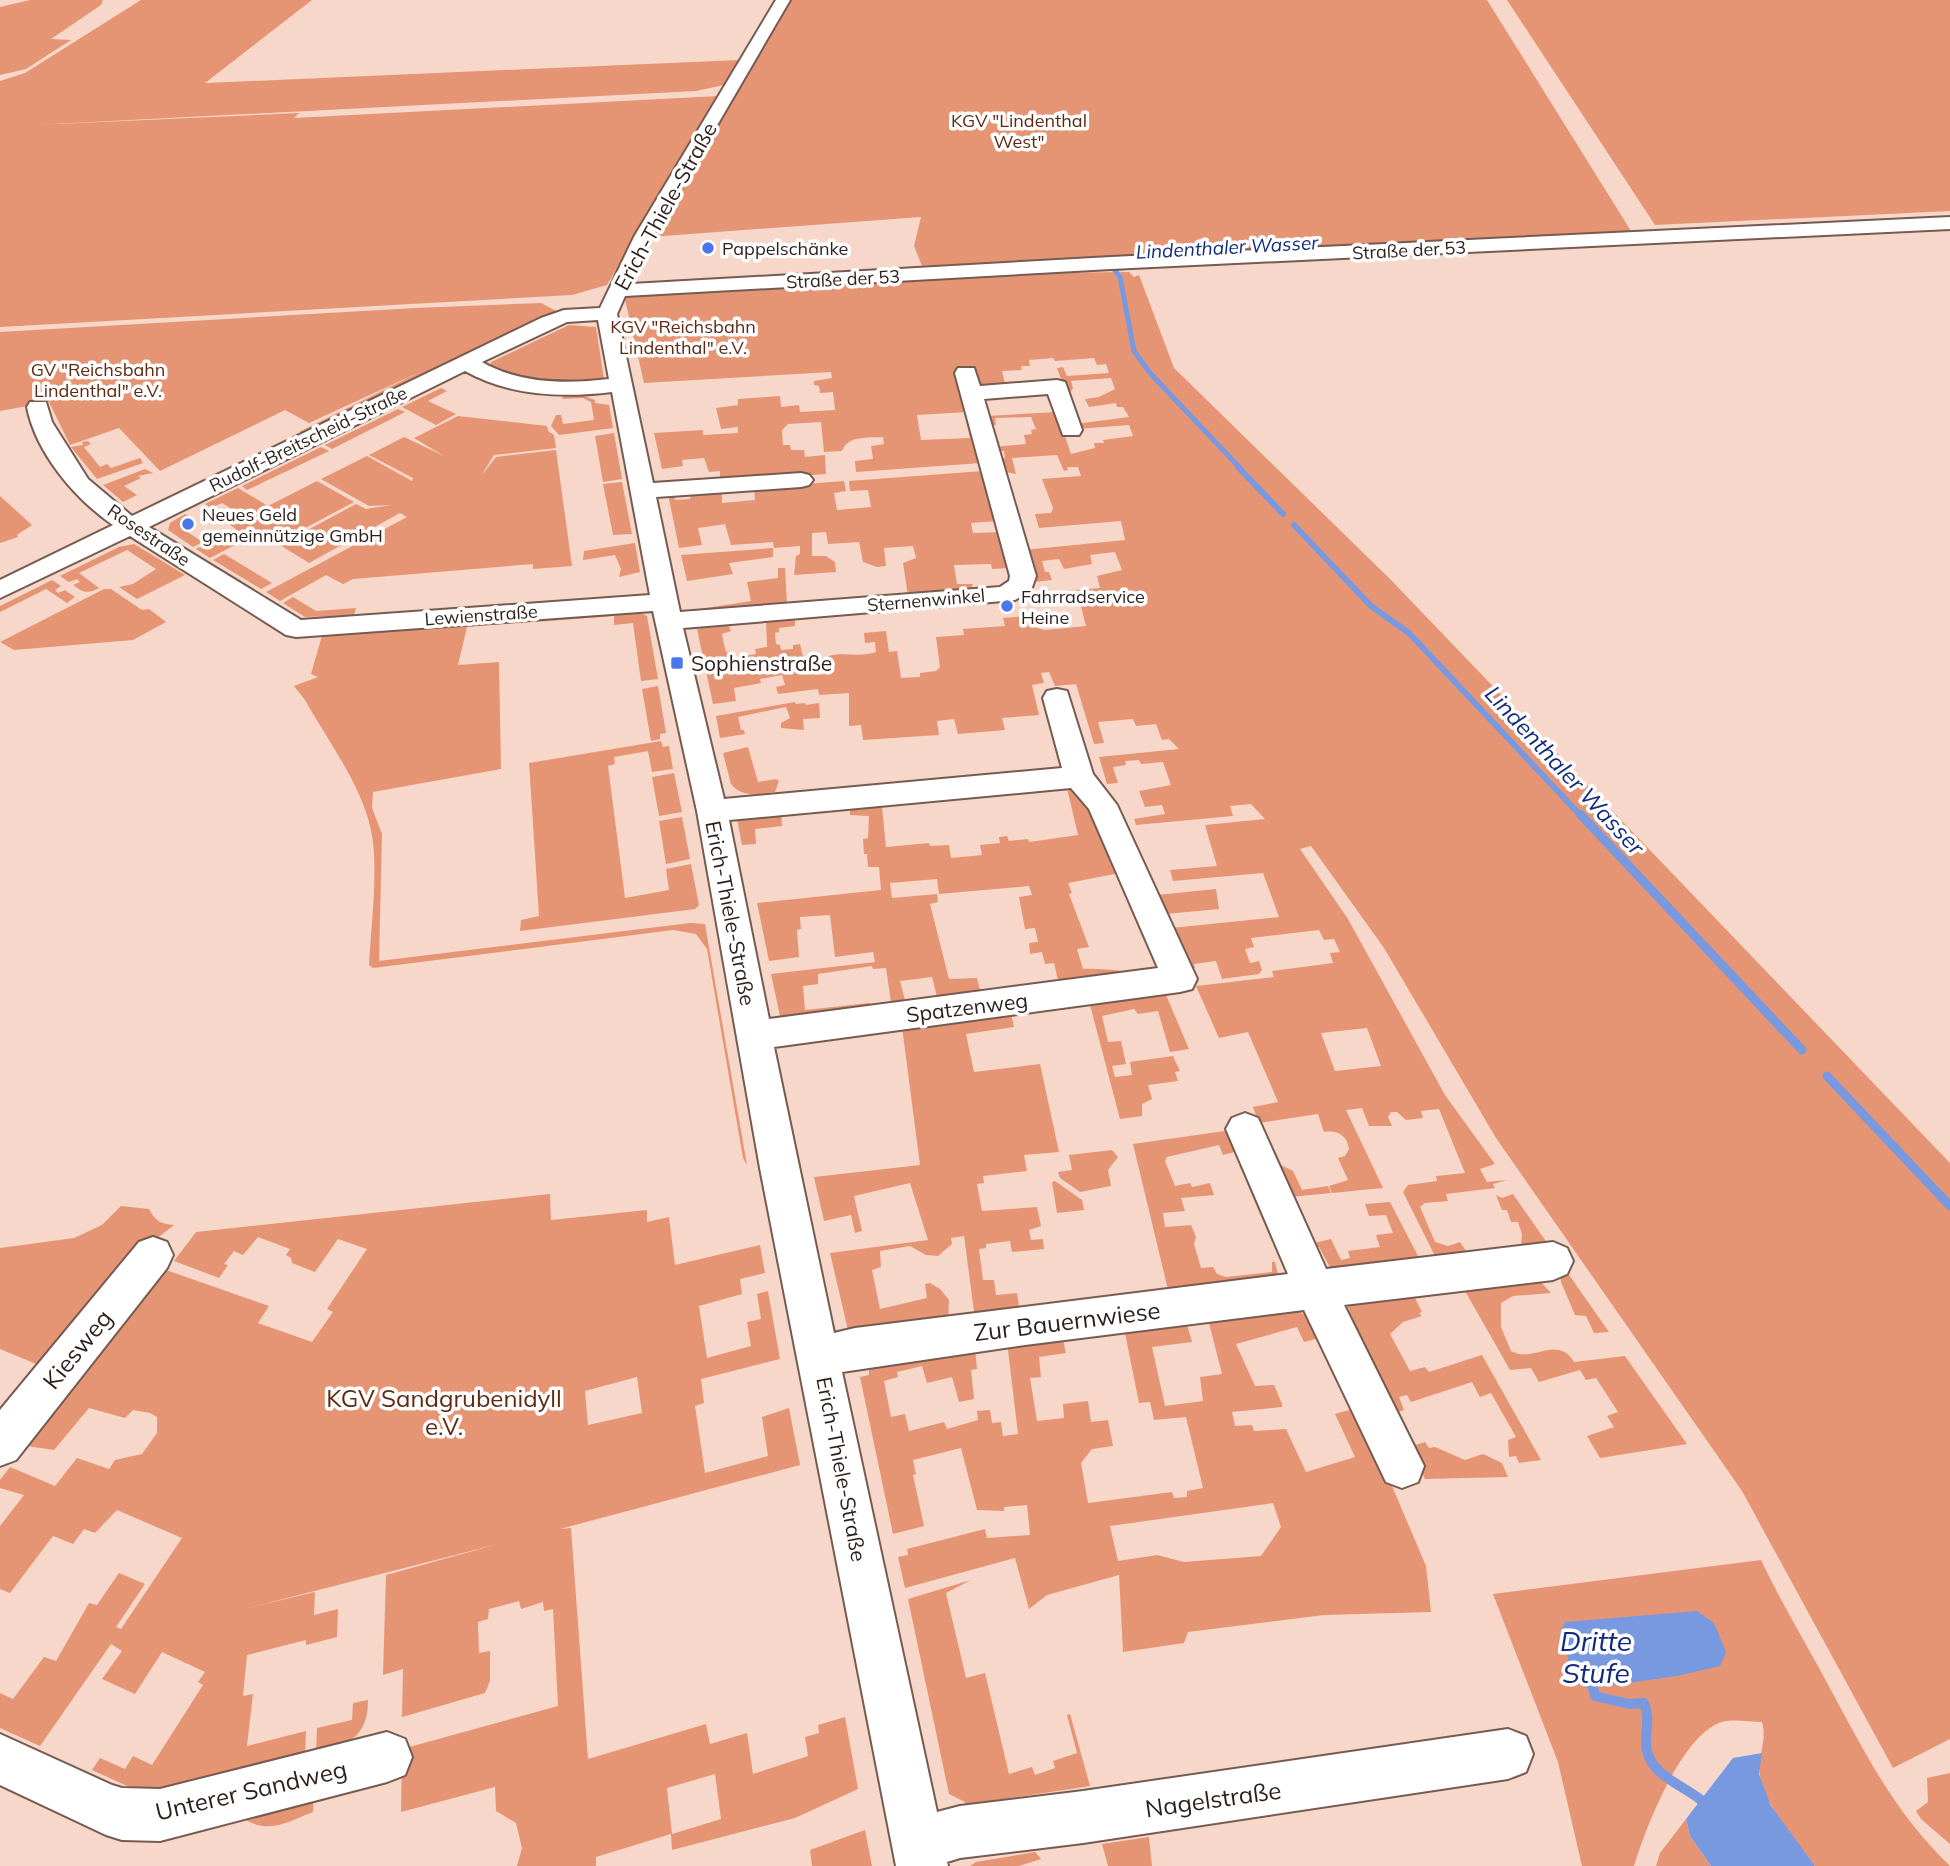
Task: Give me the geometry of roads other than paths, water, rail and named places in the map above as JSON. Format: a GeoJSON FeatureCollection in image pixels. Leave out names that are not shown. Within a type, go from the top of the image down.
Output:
{"type":"FeatureCollection","features":[{"type":"Feature","properties":{"kind":"street","name":"Erich-Thiele-Straße"},"geometry":{"type":"LineString","coordinates":[[783,0],[643,237],[607,314],[642,491],[712,811],[779,1168],[920,1855]]}},
{"type":"Feature","properties":{"kind":"street","name":"Straße der 53"},"geometry":{"type":"LineString","coordinates":[[617,290],[1111,263],[1950,223]]}},
{"type":"Feature","properties":{"kind":"street","name":"Rudolf-Breitscheid-Straße"},"geometry":{"type":"LineString","coordinates":[[0,590],[564,316],[607,314]]}},
{"type":"Feature","properties":{"kind":"street"},"geometry":{"type":"LineString","coordinates":[[466,362],[486,376],[514,383],[572,388],[621,384]]}},
{"type":"Feature","properties":{"kind":"street","name":"Sternenwinkel"},"geometry":{"type":"LineString","coordinates":[[668,611],[1006,594],[1015,591],[1022,584],[1023,576],[969,383],[1054,378],[1071,430]]}},
{"type":"Feature","properties":{"kind":"street","name":"Rosestraße"},"geometry":{"type":"LineString","coordinates":[[38,407],[47,435],[80,484],[118,518],[296,629]]}},
{"type":"Feature","properties":{"kind":"street"},"geometry":{"type":"LineString","coordinates":[[642,491],[802,480]]}},
{"type":"Feature","properties":{"kind":"street","name":"Lewienstraße"},"geometry":{"type":"LineString","coordinates":[[296,629],[668,611]]}},
{"type":"Feature","properties":{"kind":"street"},"geometry":{"type":"LineString","coordinates":[[712,811],[1079,777],[1057,698]]}},
{"type":"Feature","properties":{"kind":"street","name":"Spatzenweg"},"geometry":{"type":"LineString","coordinates":[[754,1035],[1180,979],[1102,805],[1079,777]]}},
{"type":"Feature","properties":{"kind":"street"},"geometry":{"type":"LineString","coordinates":[[1245,1129],[1315,1290],[1402,1466]]}},
{"type":"Feature","properties":{"kind":"street","name":"Kiesweg"},"geometry":{"type":"LineString","coordinates":[[0,1444],[153,1255]]}},
{"type":"Feature","properties":{"kind":"street","name":"Zur Bauernwiese"},"geometry":{"type":"LineString","coordinates":[[819,1357],[855,1348],[1025,1325],[1553,1261]]}},
{"type":"Feature","properties":{"kind":"street","name":"Nagelstraße"},"geometry":{"type":"LineString","coordinates":[[920,1855],[960,1832],[1123,1812],[1508,1754]]}},
{"type":"Feature","properties":{"kind":"street","name":"Unterer Sandweg"},"geometry":{"type":"LineString","coordinates":[[0,1759],[106,1809],[122,1814],[160,1815],[387,1757]]}},
{"type":"Feature","properties":{"kind":"water","name":"Dritte Stufe"},"geometry":{"type":"Polygon","coordinates":[[[1697,1611],[1714,1623],[1726,1652],[1720,1666],[1677,1676],[1593,1688],[1586,1688],[1575,1680],[1560,1633],[1565,1622],[1697,1611]]]}},
{"type":"Feature","properties":{"kind":"water"},"geometry":{"type":"Polygon","coordinates":[[[1762,1753],[1759,1774],[1771,1806],[1815,1866],[1711,1866],[1690,1836],[1686,1819],[1733,1758],[1762,1753]]]}},
{"type":"Feature","properties":{"kind":"waterway","name":"Lindenthaler Wasser"},"geometry":{"type":"LineString","coordinates":[[1122,268],[1113,268],[1120,277],[1134,351],[1150,373],[1240,468]]}},
{"type":"Feature","properties":{"kind":"waterway","name":"Lindenthaler Wasser"},"geometry":{"type":"LineString","coordinates":[[1238,467],[1283,514]]}},
{"type":"Feature","properties":{"kind":"waterway","name":"Lindenthaler Wasser"},"geometry":{"type":"LineString","coordinates":[[1294,525],[1371,606],[1409,633],[1581,816]]}},
{"type":"Feature","properties":{"kind":"waterway","name":"Lindenthaler Wasser"},"geometry":{"type":"LineString","coordinates":[[1580,814],[1802,1050]]}},
{"type":"Feature","properties":{"kind":"waterway","name":"Lindenthaler Wasser"},"geometry":{"type":"LineString","coordinates":[[1827,1076],[1950,1206]]}},
{"type":"Feature","properties":{"kind":"waterway","name":"Dritte Stufe"},"geometry":{"type":"LineString","coordinates":[[1593,1688],[1595,1696],[1629,1704],[1644,1703],[1647,1718],[1646,1742],[1652,1762],[1666,1777],[1701,1800]]}},
{"type":"Feature","properties":{"kind":"place","name":"Pappelschänke"},"geometry":{"type":"Point","coordinates":[708,248]}},
{"type":"Feature","properties":{"kind":"place","name":"Neues Geld gemeinnützige GmbH"},"geometry":{"type":"Point","coordinates":[188,524]}},
{"type":"Feature","properties":{"kind":"place","name":"Fahrradservice Heine"},"geometry":{"type":"Point","coordinates":[1007,606]}},
{"type":"Feature","properties":{"kind":"place","name":"Sophienstraße"},"geometry":{"type":"Point","coordinates":[677,663]}},
{"type":"Feature","properties":{"kind":"park label","name":"KGV \"Lindenthal West\""},"geometry":{"type":"Point","coordinates":[1019,130]}},
{"type":"Feature","properties":{"kind":"park label","name":"KGV \"Reichsbahn Lindenthal\" e.V."},"geometry":{"type":"Point","coordinates":[683,336]}},
{"type":"Feature","properties":{"kind":"park label","name":"GV \"Reichsbahn Lindenthal\" e.V."},"geometry":{"type":"Point","coordinates":[98,379]}},
{"type":"Feature","properties":{"kind":"park label","name":"KGV Sandgrubenidyll e.V."},"geometry":{"type":"Point","coordinates":[444,1412]}}]}
